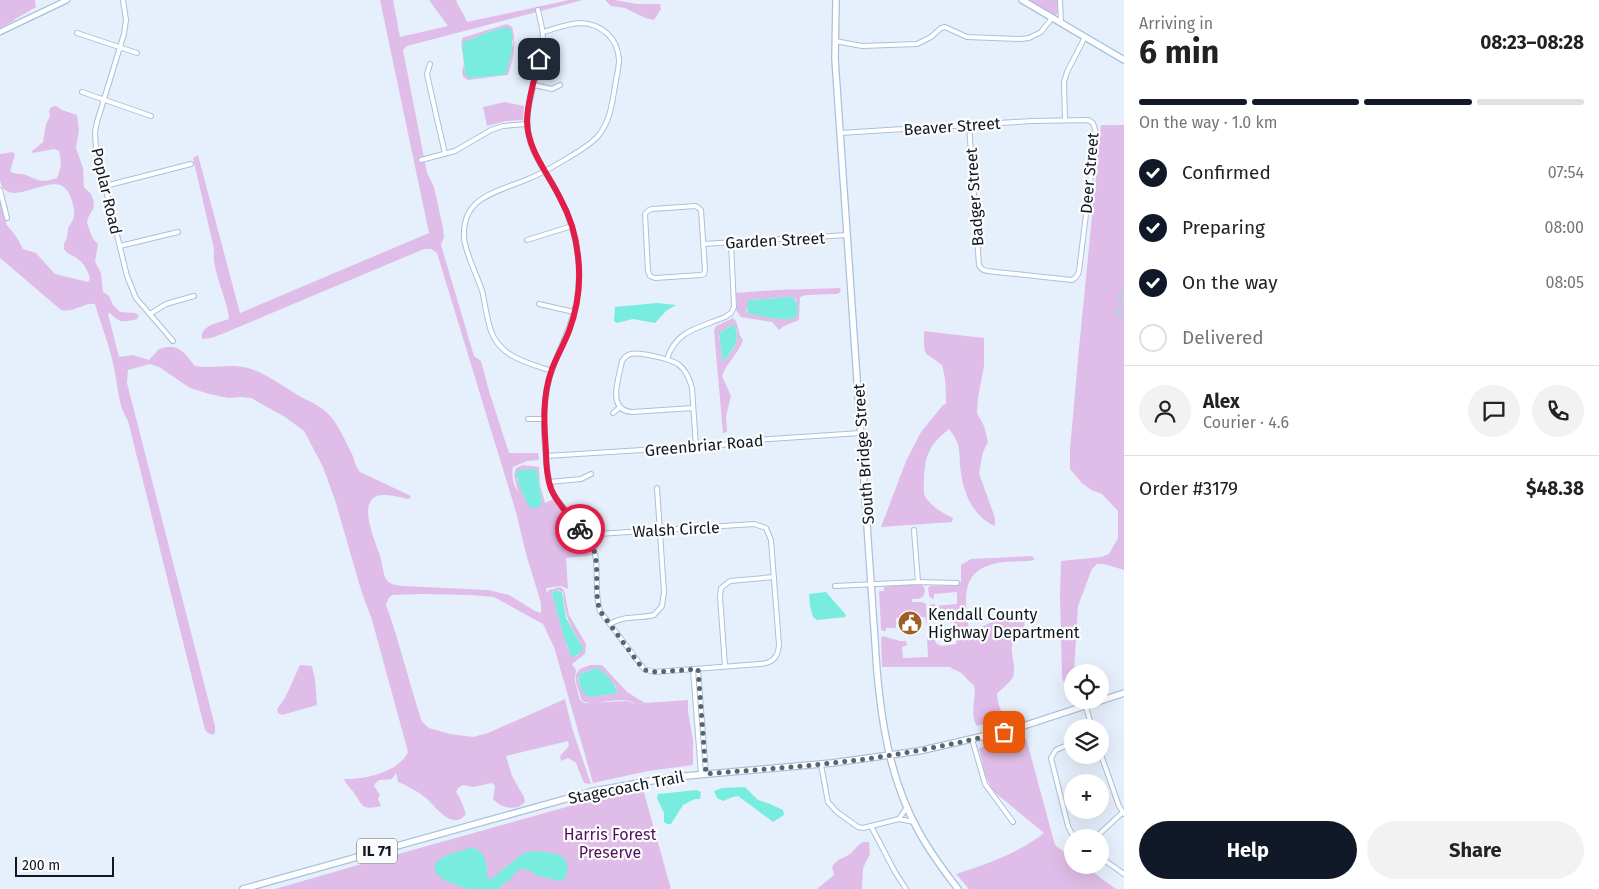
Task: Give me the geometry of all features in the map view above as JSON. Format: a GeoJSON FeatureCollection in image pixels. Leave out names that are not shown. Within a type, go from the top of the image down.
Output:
{"type":"FeatureCollection","features":[{"type":"Feature","properties":{"kind":"main road","name":"South Bridge Street"},"geometry":{"type":"LineString","coordinates":[[836,0],[835,41],[840,133],[880,706],[889,756],[907,807],[930,850],[958,889]]}},
{"type":"Feature","properties":{"kind":"main road"},"geometry":{"type":"LineString","coordinates":[[1022,0],[1124,60]]}},
{"type":"Feature","properties":{"kind":"main road","name":"Stagecoach Trail"},"geometry":{"type":"LineString","coordinates":[[1109,699],[1124,694]]}},
{"type":"Feature","properties":{"kind":"main road","name":"Stagecoach Trail"},"geometry":{"type":"LineString","coordinates":[[243,889],[611,787],[704,774],[821,765],[889,756],[1014,729],[1077,709]]}},
{"type":"Feature","properties":{"kind":"street"},"geometry":{"type":"LineString","coordinates":[[0,32],[67,0]]}},
{"type":"Feature","properties":{"kind":"street","name":"Poplar Road"},"geometry":{"type":"LineString","coordinates":[[123,0],[126,20],[120,48],[103,99],[95,132],[97,154],[131,288],[136,298],[172,341]]}},
{"type":"Feature","properties":{"kind":"street"},"geometry":{"type":"LineString","coordinates":[[1060,0],[1061,23]]}},
{"type":"Feature","properties":{"kind":"street"},"geometry":{"type":"LineString","coordinates":[[538,10],[542,32],[542,48],[528,109],[527,124],[531,145],[560,196],[572,226],[579,270],[578,293],[569,331],[552,371],[546,394],[544,419],[549,482],[555,497],[587,537],[595,554],[597,602],[600,611],[610,624],[624,618],[651,616],[661,611],[664,596],[657,488]]}},
{"type":"Feature","properties":{"kind":"street"},"geometry":{"type":"LineString","coordinates":[[835,41],[862,46],[917,44],[945,27],[967,37],[1029,38],[1044,30],[1052,18]]}},
{"type":"Feature","properties":{"kind":"street"},"geometry":{"type":"LineString","coordinates":[[542,32],[575,24],[588,24],[605,31],[612,39],[616,47],[618,65],[608,121],[598,137],[581,149],[528,179],[490,193],[466,210],[464,240],[481,289],[493,336],[498,345],[509,354],[552,371]]}},
{"type":"Feature","properties":{"kind":"street"},"geometry":{"type":"LineString","coordinates":[[77,33],[136,53]]}},
{"type":"Feature","properties":{"kind":"street","name":"Deer Street"},"geometry":{"type":"LineString","coordinates":[[981,269],[990,272],[1072,280],[1078,276],[1096,133],[1093,123],[1088,120],[1065,120],[1064,95],[1066,77],[1085,37]]}},
{"type":"Feature","properties":{"kind":"street"},"geometry":{"type":"LineString","coordinates":[[430,64],[427,74],[428,80],[445,154]]}},
{"type":"Feature","properties":{"kind":"street"},"geometry":{"type":"LineString","coordinates":[[534,85],[552,89],[560,86]]}},
{"type":"Feature","properties":{"kind":"street"},"geometry":{"type":"LineString","coordinates":[[82,92],[151,116]]}},
{"type":"Feature","properties":{"kind":"street","name":"Beaver Street"},"geometry":{"type":"LineString","coordinates":[[840,133],[969,124],[1065,120]]}},
{"type":"Feature","properties":{"kind":"street"},"geometry":{"type":"LineString","coordinates":[[421,160],[445,154],[464,146],[491,130],[503,126],[527,124]]}},
{"type":"Feature","properties":{"kind":"street","name":"Badger Street"},"geometry":{"type":"LineString","coordinates":[[969,124],[979,264],[981,269]]}},
{"type":"Feature","properties":{"kind":"street"},"geometry":{"type":"LineString","coordinates":[[581,149],[584,154]]}},
{"type":"Feature","properties":{"kind":"street"},"geometry":{"type":"LineString","coordinates":[[105,186],[191,164]]}},
{"type":"Feature","properties":{"kind":"street"},"geometry":{"type":"LineString","coordinates":[[0,190],[7,218]]}},
{"type":"Feature","properties":{"kind":"street"},"geometry":{"type":"LineString","coordinates":[[699,207],[701,211],[703,244],[704,274],[652,278],[648,271],[644,214],[652,209],[699,207]]}},
{"type":"Feature","properties":{"kind":"street"},"geometry":{"type":"LineString","coordinates":[[527,240],[572,226]]}},
{"type":"Feature","properties":{"kind":"street"},"geometry":{"type":"LineString","coordinates":[[120,246],[178,232]]}},
{"type":"Feature","properties":{"kind":"street","name":"Garden Street"},"geometry":{"type":"LineString","coordinates":[[703,244],[847,235]]}},
{"type":"Feature","properties":{"kind":"street"},"geometry":{"type":"LineString","coordinates":[[667,359],[671,346],[676,339],[731,313],[734,307],[731,242]]}},
{"type":"Feature","properties":{"kind":"street"},"geometry":{"type":"LineString","coordinates":[[150,314],[166,304],[194,296]]}},
{"type":"Feature","properties":{"kind":"street"},"geometry":{"type":"LineString","coordinates":[[539,304],[574,312]]}},
{"type":"Feature","properties":{"kind":"street"},"geometry":{"type":"LineString","coordinates":[[693,408],[632,412],[624,411],[620,408],[616,402],[616,396],[622,361],[626,354],[667,359],[678,364],[688,375],[692,388],[696,447]]}},
{"type":"Feature","properties":{"kind":"street"},"geometry":{"type":"LineString","coordinates":[[613,413],[620,408]]}},
{"type":"Feature","properties":{"kind":"street"},"geometry":{"type":"LineString","coordinates":[[528,419],[544,419]]}},
{"type":"Feature","properties":{"kind":"street","name":"Greenbriar Road"},"geometry":{"type":"LineString","coordinates":[[546,456],[696,447],[756,440],[862,433]]}},
{"type":"Feature","properties":{"kind":"street"},"geometry":{"type":"LineString","coordinates":[[549,482],[581,479],[590,474]]}},
{"type":"Feature","properties":{"kind":"street","name":"Walsh Circle"},"geometry":{"type":"LineString","coordinates":[[587,537],[594,534],[754,524],[766,527],[771,540],[779,645],[777,660],[764,664],[656,672],[646,671],[610,624]]}},
{"type":"Feature","properties":{"kind":"street"},"geometry":{"type":"LineString","coordinates":[[914,530],[918,582]]}},
{"type":"Feature","properties":{"kind":"street"},"geometry":{"type":"LineString","coordinates":[[725,666],[720,597],[722,584],[730,581],[774,577]]}},
{"type":"Feature","properties":{"kind":"street"},"geometry":{"type":"LineString","coordinates":[[835,586],[872,583],[957,583]]}},
{"type":"Feature","properties":{"kind":"street"},"geometry":{"type":"LineString","coordinates":[[693,669],[704,774]]}},
{"type":"Feature","properties":{"kind":"street"},"geometry":{"type":"LineString","coordinates":[[698,669],[700,736]]}},
{"type":"Feature","properties":{"kind":"street"},"geometry":{"type":"LineString","coordinates":[[972,739],[986,784],[1012,822]]}},
{"type":"Feature","properties":{"kind":"street"},"geometry":{"type":"LineString","coordinates":[[1064,746],[1056,750],[1051,758],[1070,829]]}},
{"type":"Feature","properties":{"kind":"street"},"geometry":{"type":"LineString","coordinates":[[1104,764],[1123,814],[1105,829]]}},
{"type":"Feature","properties":{"kind":"street"},"geometry":{"type":"LineString","coordinates":[[821,765],[828,802],[837,812],[858,827],[863,828],[899,819],[914,822]]}},
{"type":"Feature","properties":{"kind":"street"},"geometry":{"type":"LineString","coordinates":[[899,819],[907,807]]}},
{"type":"Feature","properties":{"kind":"street"},"geometry":{"type":"LineString","coordinates":[[871,826],[906,889]]}},
{"type":"Feature","properties":{"kind":"street"},"geometry":{"type":"LineString","coordinates":[[1109,863],[1123,872]]}},
{"type":"Feature","properties":{"kind":"green space"},"geometry":{"type":"Polygon","coordinates":[[[0,0],[35,0],[36,7],[0,28],[0,0]]]}},
{"type":"Feature","properties":{"kind":"green space"},"geometry":{"type":"Polygon","coordinates":[[[380,0],[393,0],[400,37],[448,26],[429,0],[456,0],[467,22],[569,0],[583,0],[407,46],[403,50],[427,173],[434,187],[443,228],[444,237],[441,245],[474,356],[481,361],[509,453],[538,453],[539,460],[527,461],[513,467],[515,486],[518,492],[514,475],[516,468],[523,465],[539,467],[540,485],[545,503],[554,499],[581,534],[592,555],[566,558],[568,589],[561,586],[546,588],[547,593],[549,590],[560,587],[564,590],[569,615],[586,644],[585,654],[572,664],[576,670],[575,681],[580,700],[584,703],[593,703],[582,701],[576,682],[576,674],[580,669],[590,665],[602,665],[627,692],[645,703],[688,700],[693,740],[693,765],[648,771],[593,783],[554,647],[543,624],[494,597],[419,594],[392,595],[386,605],[422,722],[429,728],[450,734],[473,737],[488,733],[565,699],[572,728],[591,784],[584,783],[576,763],[568,758],[561,761],[560,756],[569,746],[568,741],[506,756],[512,776],[524,797],[525,802],[517,807],[504,807],[496,802],[493,799],[495,786],[492,783],[473,787],[463,785],[456,792],[466,814],[461,819],[450,819],[444,816],[423,795],[398,782],[396,773],[392,779],[379,780],[374,786],[380,795],[378,799],[381,806],[370,808],[363,806],[344,779],[371,776],[389,770],[397,765],[408,752],[372,620],[323,467],[304,431],[285,417],[251,398],[228,398],[190,388],[159,367],[150,364],[128,370],[127,383],[215,726],[215,733],[213,735],[208,733],[205,730],[128,421],[120,402],[110,352],[95,304],[66,311],[61,310],[0,258],[0,193],[8,207],[6,224],[16,236],[23,249],[36,253],[55,274],[88,282],[90,279],[81,261],[64,249],[68,228],[74,216],[71,197],[65,188],[58,185],[11,193],[4,189],[0,181],[0,154],[13,152],[15,155],[10,171],[12,172],[41,181],[57,178],[61,165],[59,151],[54,149],[33,153],[32,151],[43,142],[51,107],[56,106],[77,115],[79,130],[76,148],[83,168],[84,187],[91,194],[94,202],[87,223],[93,239],[98,244],[95,262],[101,273],[103,292],[109,296],[113,305],[120,312],[139,315],[137,319],[122,321],[110,313],[108,314],[119,357],[133,355],[149,360],[159,349],[172,347],[184,353],[195,366],[235,366],[248,368],[269,377],[318,406],[328,414],[343,435],[360,472],[411,496],[408,499],[381,495],[371,500],[369,506],[369,522],[387,581],[403,586],[488,590],[509,595],[541,613],[541,603],[516,512],[437,253],[431,249],[424,249],[222,334],[202,339],[202,334],[207,328],[215,323],[229,319],[217,275],[214,249],[193,158],[198,155],[240,313],[429,233],[380,0]],[[533,469],[520,470],[517,478],[530,507],[542,503],[537,471],[533,469]],[[554,591],[552,593],[568,650],[575,656],[578,655],[583,648],[567,616],[563,592],[554,591]],[[593,669],[580,674],[578,678],[580,685],[592,697],[617,693],[616,687],[604,673],[593,669]],[[623,700],[597,702],[627,701],[636,704],[630,701],[623,700]]]}},
{"type":"Feature","properties":{"kind":"green space"},"geometry":{"type":"Polygon","coordinates":[[[605,0],[637,4],[660,4],[661,9],[654,20],[645,18],[625,8],[611,6],[605,0]]]}},
{"type":"Feature","properties":{"kind":"green space"},"geometry":{"type":"Polygon","coordinates":[[[1029,0],[1058,0],[1058,13],[1053,15],[1029,0]]]}},
{"type":"Feature","properties":{"kind":"green space"},"geometry":{"type":"Polygon","coordinates":[[[507,24],[512,27],[514,51],[508,75],[468,80],[463,77],[462,38],[507,24]],[[506,27],[488,32],[463,43],[465,73],[471,78],[505,75],[513,41],[506,27]]]}},
{"type":"Feature","properties":{"kind":"green space"},"geometry":{"type":"Polygon","coordinates":[[[505,102],[524,106],[523,120],[506,121],[487,126],[483,107],[505,102]]]}},
{"type":"Feature","properties":{"kind":"green space"},"geometry":{"type":"Polygon","coordinates":[[[1101,125],[1124,125],[1124,570],[1104,564],[1097,564],[1092,569],[1078,606],[1074,664],[1064,664],[1064,682],[1062,676],[1060,598],[1061,561],[1101,557],[1109,554],[1118,538],[1118,511],[1102,494],[1091,490],[1082,483],[1070,469],[1079,348],[1101,125]]]}},
{"type":"Feature","properties":{"kind":"green space"},"geometry":{"type":"Polygon","coordinates":[[[840,288],[841,291],[838,294],[806,295],[800,297],[799,320],[779,330],[772,322],[741,317],[736,310],[736,293],[840,288]],[[792,297],[750,300],[746,312],[788,319],[797,304],[796,299],[792,297]]]}},
{"type":"Feature","properties":{"kind":"green space"},"geometry":{"type":"Polygon","coordinates":[[[733,318],[737,323],[743,340],[722,376],[731,396],[726,416],[727,432],[723,433],[714,331],[716,326],[733,318]],[[730,326],[719,333],[723,362],[736,343],[736,328],[730,326]]]}},
{"type":"Feature","properties":{"kind":"green space"},"geometry":{"type":"Polygon","coordinates":[[[924,331],[984,338],[984,366],[977,413],[984,426],[988,442],[983,452],[979,473],[995,518],[995,526],[981,517],[971,504],[962,481],[958,445],[949,429],[929,451],[924,490],[925,496],[930,503],[953,518],[952,522],[881,527],[906,461],[921,432],[943,405],[946,404],[942,365],[926,353],[924,331]]]}},
{"type":"Feature","properties":{"kind":"green space"},"geometry":{"type":"Polygon","coordinates":[[[1032,556],[1035,560],[1004,562],[979,570],[972,577],[966,595],[969,630],[976,629],[1003,617],[1017,616],[1024,619],[1024,626],[1014,639],[1012,646],[1013,677],[997,694],[999,707],[1007,716],[977,726],[973,711],[974,686],[963,674],[951,667],[882,667],[881,638],[883,636],[906,641],[907,645],[902,647],[903,658],[928,657],[927,638],[933,637],[937,644],[942,646],[956,644],[957,632],[952,615],[948,613],[930,617],[929,605],[957,604],[957,592],[934,594],[934,599],[929,596],[928,588],[930,586],[959,585],[961,581],[961,565],[971,559],[1032,556]]]}},
{"type":"Feature","properties":{"kind":"green space"},"geometry":{"type":"Polygon","coordinates":[[[900,584],[921,585],[924,587],[923,597],[912,599],[912,602],[926,604],[927,626],[925,617],[896,618],[896,628],[886,628],[886,631],[883,631],[881,629],[879,591],[884,591],[884,587],[900,584]]]}},
{"type":"Feature","properties":{"kind":"green space"},"geometry":{"type":"Polygon","coordinates":[[[300,665],[312,666],[317,705],[282,715],[278,713],[277,709],[285,698],[300,665]]]}},
{"type":"Feature","properties":{"kind":"green space"},"geometry":{"type":"Polygon","coordinates":[[[1026,738],[1055,845],[1064,852],[1064,874],[1095,874],[1116,889],[969,889],[956,874],[1013,852],[1044,833],[993,791],[985,775],[979,748],[1026,738]]]}},
{"type":"Feature","properties":{"kind":"green space","name":"Harris Forest Preserve"},"geometry":{"type":"Polygon","coordinates":[[[643,789],[671,889],[275,889],[365,863],[367,859],[373,856],[384,858],[584,802],[643,789]]]}},
{"type":"Feature","properties":{"kind":"green space"},"geometry":{"type":"Polygon","coordinates":[[[863,842],[869,842],[870,854],[863,868],[862,889],[817,889],[834,875],[832,867],[836,862],[850,854],[863,842]]]}},
{"type":"Feature","properties":{"kind":"shaded area"},"geometry":{"type":"Polygon","coordinates":[[[506,27],[511,29],[512,47],[505,75],[467,77],[462,43],[506,27]]]}},
{"type":"Feature","properties":{"kind":"shaded area"},"geometry":{"type":"Polygon","coordinates":[[[792,297],[798,307],[795,318],[777,319],[747,313],[748,301],[750,300],[792,297]]]}},
{"type":"Feature","properties":{"kind":"shaded area"},"geometry":{"type":"Polygon","coordinates":[[[657,303],[676,305],[666,311],[655,323],[633,319],[617,323],[614,321],[615,307],[657,303]]]}},
{"type":"Feature","properties":{"kind":"shaded area"},"geometry":{"type":"Polygon","coordinates":[[[734,325],[737,336],[735,345],[723,362],[719,333],[734,325]]]}},
{"type":"Feature","properties":{"kind":"shaded area"},"geometry":{"type":"Polygon","coordinates":[[[530,469],[537,471],[542,503],[538,507],[533,508],[530,508],[521,491],[516,473],[520,470],[530,469]]]}},
{"type":"Feature","properties":{"kind":"shaded area"},"geometry":{"type":"Polygon","coordinates":[[[556,590],[562,592],[566,618],[583,648],[582,652],[573,657],[570,654],[563,634],[552,593],[556,590]]]}},
{"type":"Feature","properties":{"kind":"shaded area"},"geometry":{"type":"Polygon","coordinates":[[[826,592],[846,615],[845,617],[817,620],[813,617],[809,594],[826,592]]]}},
{"type":"Feature","properties":{"kind":"shaded area"},"geometry":{"type":"Polygon","coordinates":[[[598,668],[613,683],[617,693],[592,697],[585,695],[578,675],[598,668]]]}},
{"type":"Feature","properties":{"kind":"shaded area"},"geometry":{"type":"Polygon","coordinates":[[[745,787],[758,800],[783,810],[784,815],[773,822],[738,796],[723,801],[717,798],[714,791],[722,788],[745,787]]]}},
{"type":"Feature","properties":{"kind":"shaded area"},"geometry":{"type":"Polygon","coordinates":[[[697,790],[701,792],[700,799],[695,799],[683,805],[671,824],[664,822],[664,813],[657,798],[658,794],[697,790]]]}},
{"type":"Feature","properties":{"kind":"shaded area"},"geometry":{"type":"Polygon","coordinates":[[[471,848],[480,851],[485,858],[487,877],[489,879],[522,854],[535,851],[558,854],[566,860],[568,870],[565,878],[560,881],[536,875],[527,869],[523,869],[516,871],[511,879],[499,889],[467,889],[444,880],[435,872],[435,864],[443,857],[471,848]]]}},
{"type":"Feature","properties":{"kind":"waterway"},"geometry":{"type":"LineString","coordinates":[[1124,289],[1119,297],[1121,305],[1117,311],[1118,314],[1124,317]]}},
{"type":"Feature","properties":{"kind":"way so far"},"geometry":{"type":"LineString","coordinates":[[580,529],[592,545],[595,554],[597,602],[600,611],[641,666],[646,671],[651,672],[698,669],[706,774],[821,765],[889,756],[1004,732]]}},
{"type":"Feature","properties":{"kind":"place","name":"Kendall County Highway Department"},"geometry":{"type":"Point","coordinates":[910,623]}},
{"type":"Feature","properties":{"kind":"route"},"geometry":{"type":"LineString","coordinates":[[539,59],[528,112],[529,138],[535,154],[560,196],[572,226],[579,270],[578,293],[573,316],[569,331],[552,371],[544,403],[546,462],[551,490],[580,529]]}}]}
